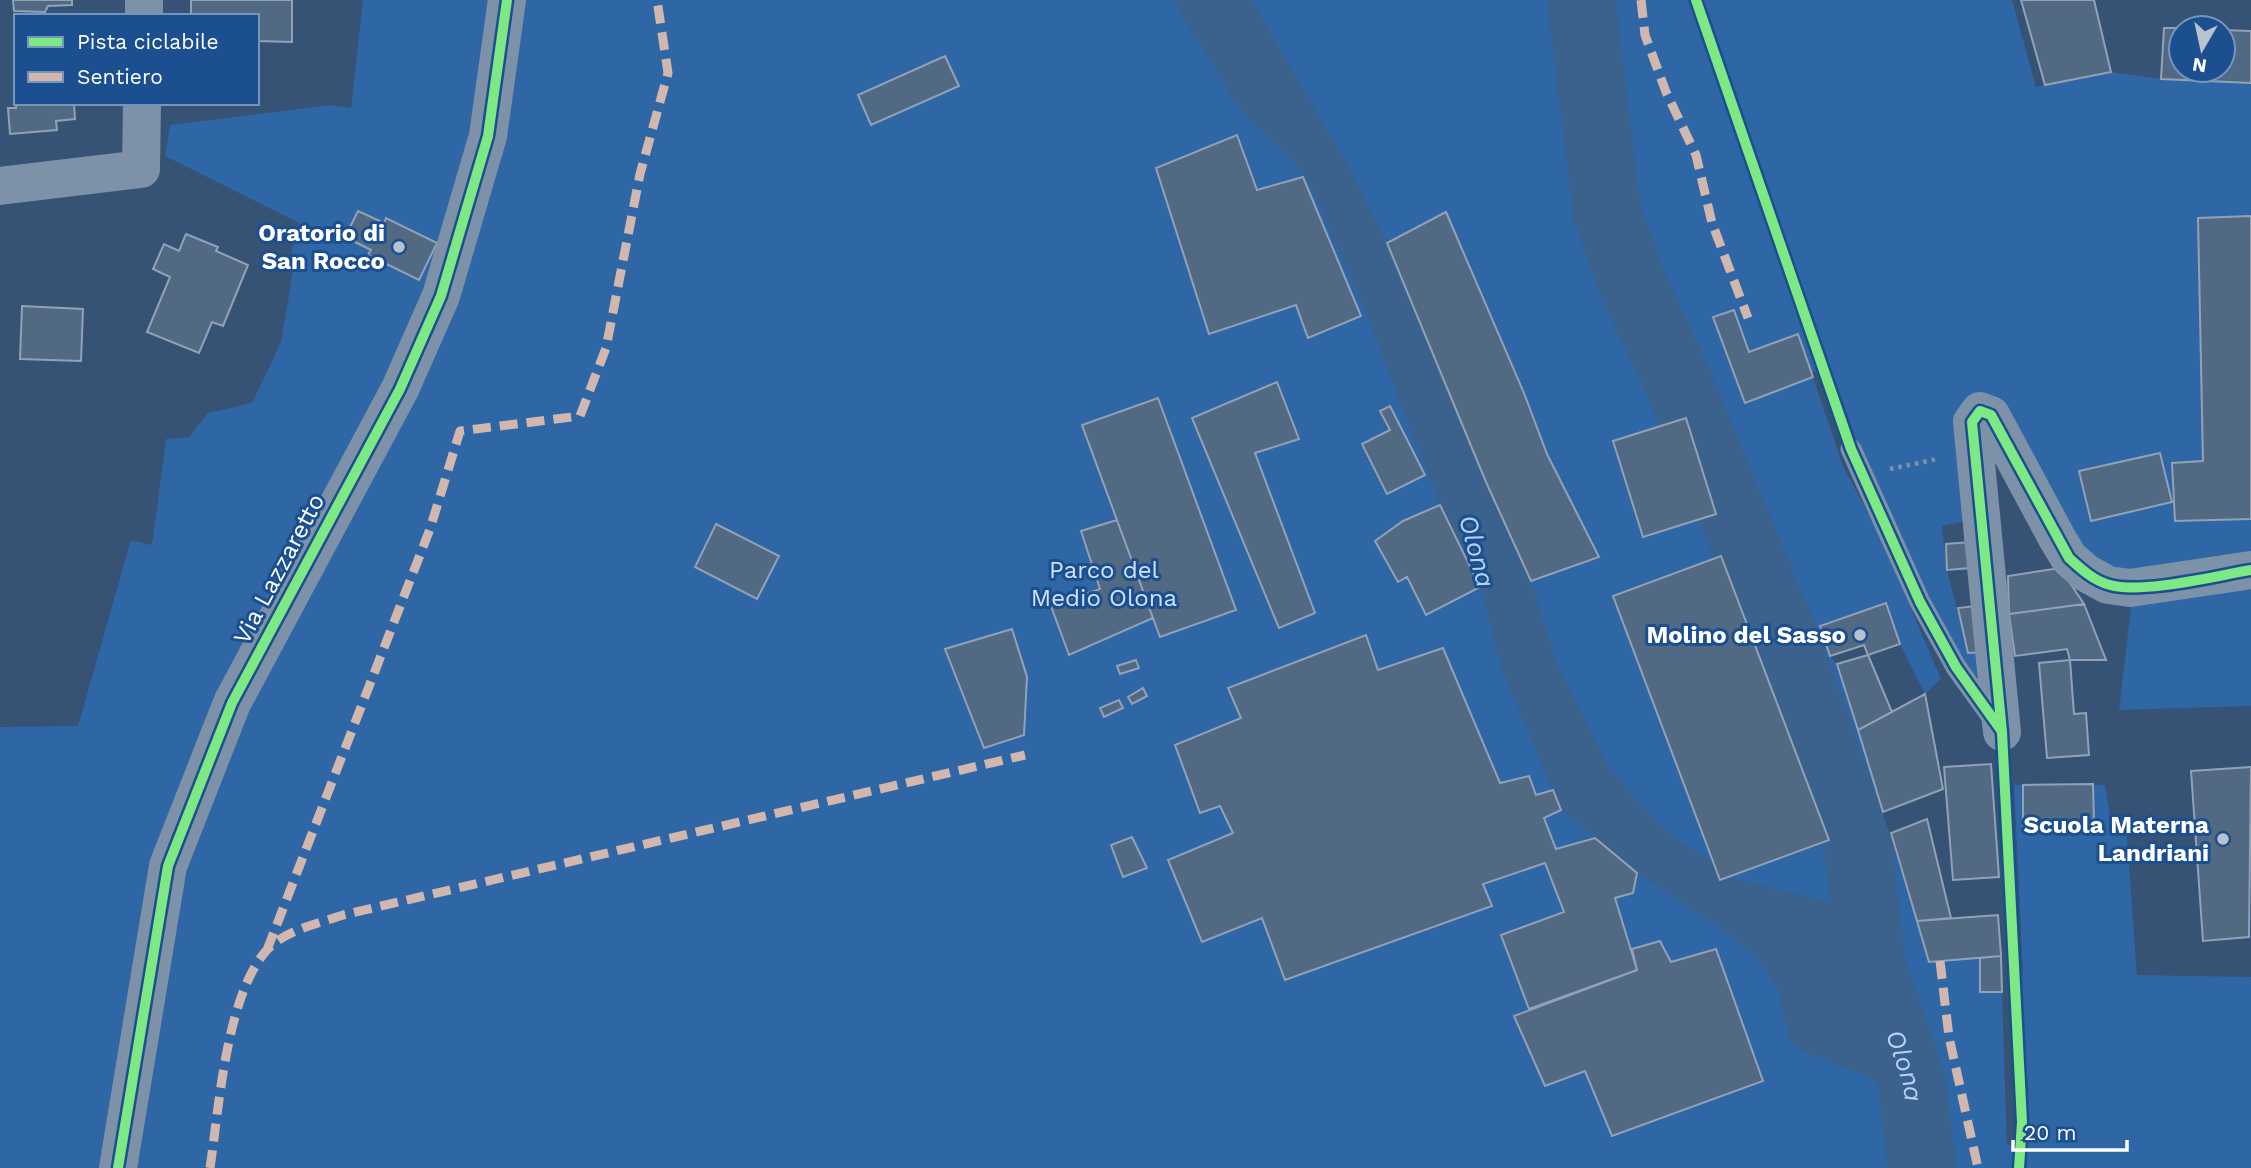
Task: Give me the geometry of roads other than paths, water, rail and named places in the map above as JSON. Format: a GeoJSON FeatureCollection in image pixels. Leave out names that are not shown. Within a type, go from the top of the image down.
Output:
{"type":"FeatureCollection","features":[{"type":"Feature","properties":{"kind":"street","name":"Via Lazzaretto"},"geometry":{"type":"LineString","coordinates":[[118,1168],[168,866],[232,703],[400,389],[441,296],[488,136],[507,0]]}},
{"type":"Feature","properties":{"kind":"street"},"geometry":{"type":"LineString","coordinates":[[0,186],[141,169],[142,105]]}},
{"type":"Feature","properties":{"kind":"street"},"geometry":{"type":"LineString","coordinates":[[2002,732],[1972,422],[1980,411],[1991,415],[2069,558],[2086,573],[2108,585],[2130,588],[2251,570]]}},
{"type":"Feature","properties":{"kind":"lane"},"geometry":{"type":"LineString","coordinates":[[1851,450],[1920,602],[1944,645],[2002,732]]}},
{"type":"Feature","properties":{"kind":"water"},"geometry":{"type":"Polygon","coordinates":[[[1173,0],[1251,0],[1348,165],[1387,243],[1486,482],[1531,581],[1556,662],[1608,766],[1657,823],[1689,848],[1713,862],[1720,880],[1729,877],[1828,902],[1881,924],[1933,1074],[1954,1168],[1899,1168],[1895,1121],[1887,1093],[1871,1078],[1798,1049],[1789,1037],[1778,987],[1755,956],[1719,927],[1637,873],[1561,810],[1504,675],[1480,587],[1440,505],[1364,308],[1311,185],[1294,163],[1239,109],[1173,0]]]}},
{"type":"Feature","properties":{"kind":"waterway","name":"Olona"},"geometry":{"type":"LineString","coordinates":[[1581,0],[1607,212],[1631,280],[1678,382],[1790,652],[1858,846],[1872,967],[1912,1083],[1922,1168]]}},
{"type":"Feature","properties":{"kind":"place","name":"Oratorio di San Rocco"},"geometry":{"type":"Point","coordinates":[399,247]}},
{"type":"Feature","properties":{"kind":"place","name":"Molino del Sasso"},"geometry":{"type":"Point","coordinates":[1860,635]}},
{"type":"Feature","properties":{"kind":"place","name":"Scuola Materna Landriani"},"geometry":{"type":"Point","coordinates":[2223,839]}},
{"type":"Feature","properties":{"kind":"park label","name":"Parco del Medio Olona"},"geometry":{"type":"Point","coordinates":[1104,584]}}]}
